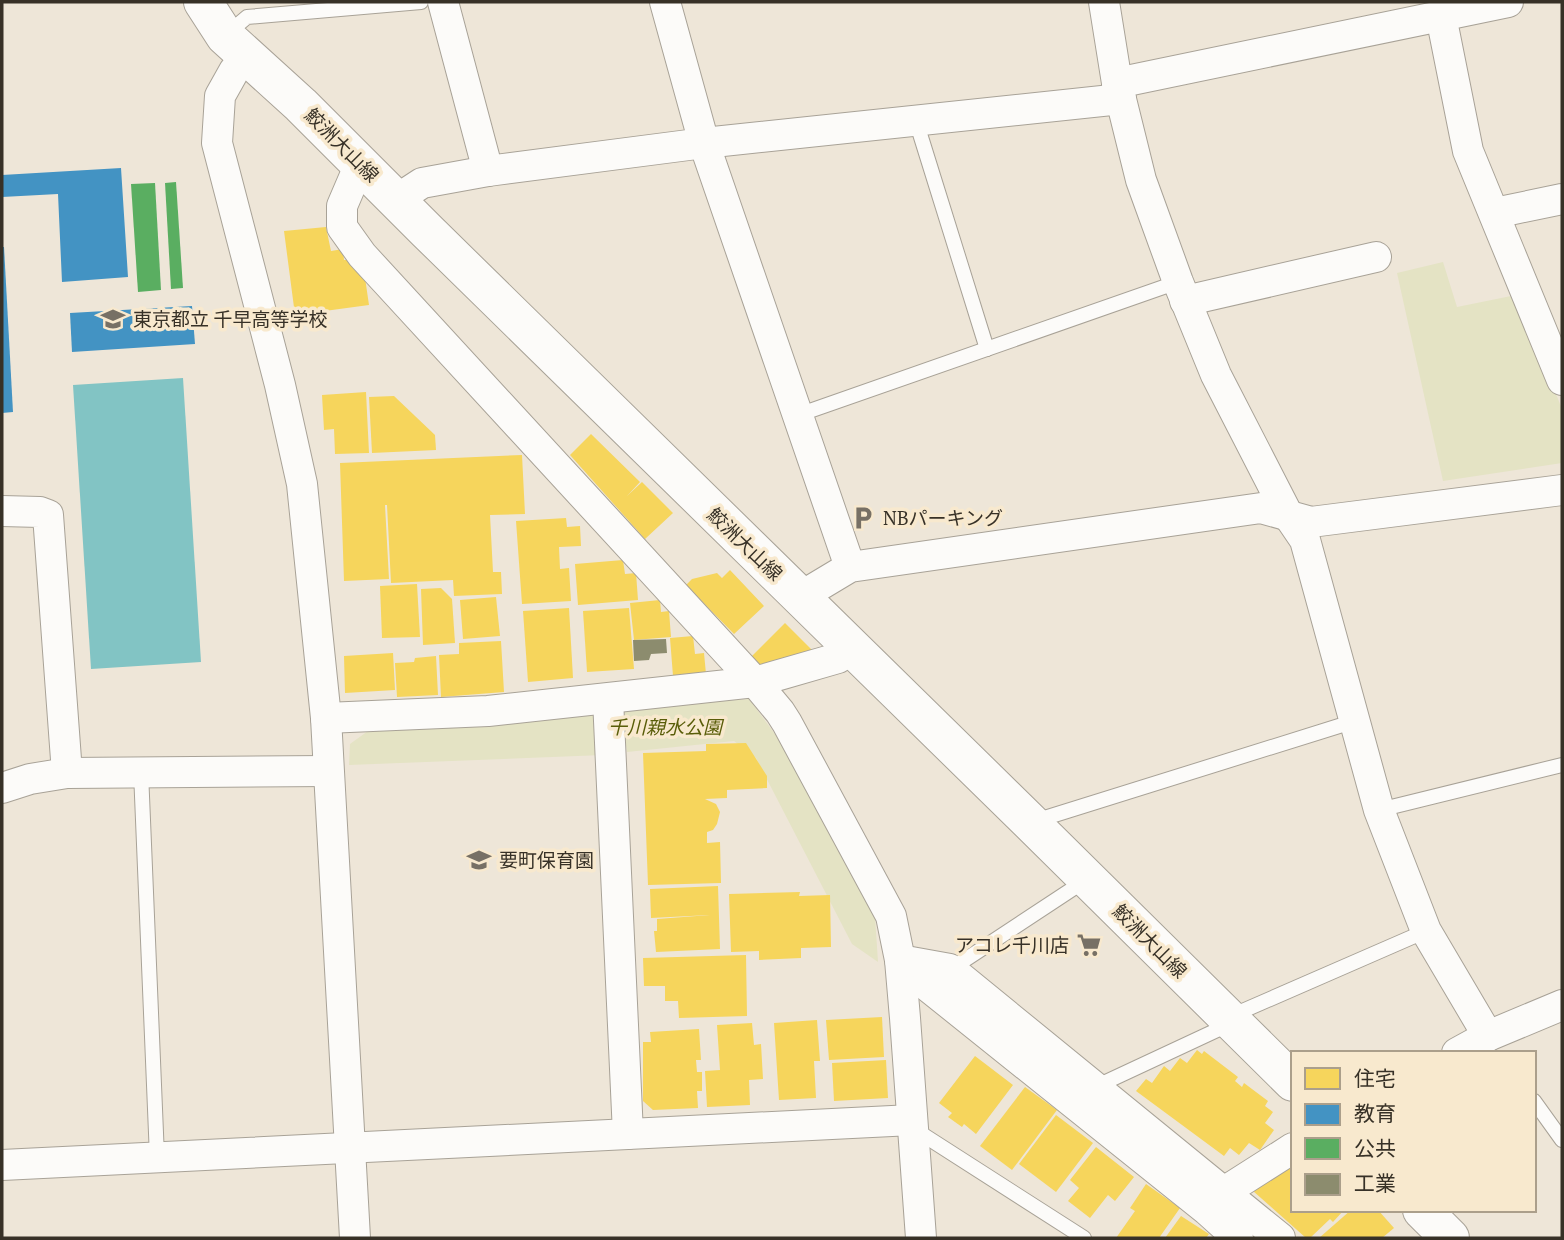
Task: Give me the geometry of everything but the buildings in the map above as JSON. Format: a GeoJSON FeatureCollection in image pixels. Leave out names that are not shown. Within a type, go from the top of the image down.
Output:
{"type":"FeatureCollection","features":[{"type":"Feature","properties":{"kind":"main road","name":"鮫洲大山線"},"geometry":{"type":"LineString","coordinates":[[203,2],[236,46],[302,104],[396,200],[1291,1080]]}},
{"type":"Feature","properties":{"kind":"main road"},"geometry":{"type":"LineString","coordinates":[[1424,1212],[1451,1238]]}},
{"type":"Feature","properties":{"kind":"street"},"geometry":{"type":"LineString","coordinates":[[443,2],[488,171]]}},
{"type":"Feature","properties":{"kind":"street"},"geometry":{"type":"LineString","coordinates":[[666,2],[704,144],[850,567]]}},
{"type":"Feature","properties":{"kind":"street"},"geometry":{"type":"LineString","coordinates":[[1104,2],[1119,91],[1141,180],[1182,292],[1216,375],[1288,515],[1305,540],[1379,810],[1426,931],[1491,1040]]}},
{"type":"Feature","properties":{"kind":"street"},"geometry":{"type":"LineString","coordinates":[[396,200],[422,183],[488,171],[915,121],[1119,91],[1507,2]]}},
{"type":"Feature","properties":{"kind":"street"},"geometry":{"type":"LineString","coordinates":[[1441,16],[1468,151],[1562,380]]}},
{"type":"Feature","properties":{"kind":"street"},"geometry":{"type":"LineString","coordinates":[[236,46],[234,71],[220,96],[216,143],[280,385],[302,484],[326,718],[355,1238]]}},
{"type":"Feature","properties":{"kind":"street"},"geometry":{"type":"LineString","coordinates":[[360,164],[342,206],[342,226],[362,255],[780,712],[891,916],[900,960],[926,985],[1207,1210],[1238,1238]]}},
{"type":"Feature","properties":{"kind":"street"},"geometry":{"type":"LineString","coordinates":[[1494,213],[1562,199]]}},
{"type":"Feature","properties":{"kind":"street"},"geometry":{"type":"LineString","coordinates":[[1182,292],[1376,257]]}},
{"type":"Feature","properties":{"kind":"street"},"geometry":{"type":"LineString","coordinates":[[800,597],[850,567],[1261,508],[1311,522],[1562,490]]}},
{"type":"Feature","properties":{"kind":"street"},"geometry":{"type":"LineString","coordinates":[[2,511],[40,512],[48,515],[67,773]]}},
{"type":"Feature","properties":{"kind":"street"},"geometry":{"type":"LineString","coordinates":[[326,718],[488,711],[755,682],[838,658],[852,648]]}},
{"type":"Feature","properties":{"kind":"street"},"geometry":{"type":"LineString","coordinates":[[608,699],[628,1134]]}},
{"type":"Feature","properties":{"kind":"street"},"geometry":{"type":"LineString","coordinates":[[2,788],[30,779],[67,773],[328,771]]}},
{"type":"Feature","properties":{"kind":"street"},"geometry":{"type":"LineString","coordinates":[[900,960],[926,985],[1095,1087],[1280,1238]]}},
{"type":"Feature","properties":{"kind":"street"},"geometry":{"type":"LineString","coordinates":[[921,1238],[913,1124],[926,985]]}},
{"type":"Feature","properties":{"kind":"street"},"geometry":{"type":"LineString","coordinates":[[1463,1051],[1562,1005]]}},
{"type":"Feature","properties":{"kind":"street"},"geometry":{"type":"LineString","coordinates":[[2,1165],[628,1134],[913,1124]]}},
{"type":"Feature","properties":{"kind":"street"},"geometry":{"type":"LineString","coordinates":[[1224,1192],[1291,1149]]}},
{"type":"Feature","properties":{"kind":"lane"},"geometry":{"type":"LineString","coordinates":[[236,46],[247,17],[421,2]]}},
{"type":"Feature","properties":{"kind":"lane"},"geometry":{"type":"LineString","coordinates":[[915,121],[987,349]]}},
{"type":"Feature","properties":{"kind":"lane"},"geometry":{"type":"LineString","coordinates":[[798,415],[987,349],[1182,292]]}},
{"type":"Feature","properties":{"kind":"lane"},"geometry":{"type":"LineString","coordinates":[[1030,822],[1355,721]]}},
{"type":"Feature","properties":{"kind":"lane"},"geometry":{"type":"LineString","coordinates":[[1379,810],[1562,765]]}},
{"type":"Feature","properties":{"kind":"lane"},"geometry":{"type":"LineString","coordinates":[[141,772],[157,1157]]}},
{"type":"Feature","properties":{"kind":"lane"},"geometry":{"type":"LineString","coordinates":[[926,985],[1088,879]]}},
{"type":"Feature","properties":{"kind":"lane"},"geometry":{"type":"LineString","coordinates":[[1095,1087],[1230,1020],[1426,931]]}},
{"type":"Feature","properties":{"kind":"lane"},"geometry":{"type":"LineString","coordinates":[[1536,1104],[1562,1140]]}},
{"type":"Feature","properties":{"kind":"lane"},"geometry":{"type":"LineString","coordinates":[[913,1124],[1084,1238]]}},
{"type":"Feature","properties":{"kind":"green space"},"geometry":{"type":"Polygon","coordinates":[[[1443,262],[1457,307],[1516,295],[1562,409],[1562,463],[1443,481],[1397,273],[1443,262]]]}},
{"type":"Feature","properties":{"kind":"green space","name":"千川親水公園"},"geometry":{"type":"Polygon","coordinates":[[[749,699],[803,772],[875,917],[878,962],[852,944],[756,758],[734,741],[627,752],[621,711],[628,708],[749,699]]]}},
{"type":"Feature","properties":{"kind":"green space","name":"千川親水公園"},"geometry":{"type":"Polygon","coordinates":[[[599,713],[603,755],[349,765],[350,744],[379,723],[599,713]]]}},
{"type":"Feature","properties":{"kind":"water"},"geometry":{"type":"Polygon","coordinates":[[[183,378],[201,662],[91,669],[73,385],[183,378]]]}},
{"type":"Feature","properties":{"kind":"place","name":"東京都立 千早高等学校"},"geometry":{"type":"Point","coordinates":[113,319]}},
{"type":"Feature","properties":{"kind":"place","name":"NBパーキング"},"geometry":{"type":"Point","coordinates":[863,518]}},
{"type":"Feature","properties":{"kind":"place","name":"要町保育園"},"geometry":{"type":"Point","coordinates":[479,860]}},
{"type":"Feature","properties":{"kind":"place","name":"アコレ千川店"},"geometry":{"type":"Point","coordinates":[1089,945]}}]}
